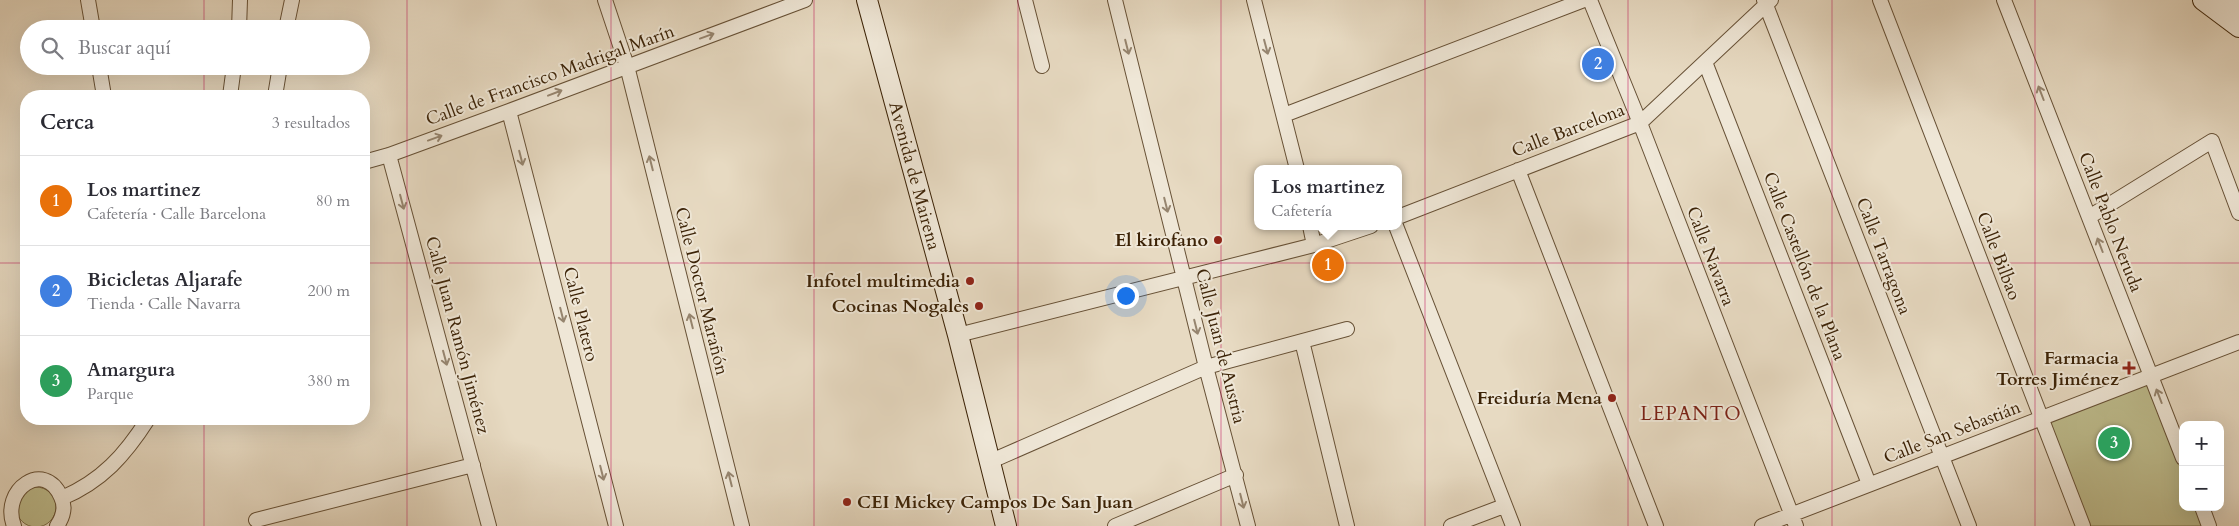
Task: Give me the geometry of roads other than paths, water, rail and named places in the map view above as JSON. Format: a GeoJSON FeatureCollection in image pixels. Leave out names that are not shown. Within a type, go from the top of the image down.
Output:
{"type":"FeatureCollection","features":[{"type":"Feature","properties":{"kind":"street"},"geometry":{"type":"LineString","coordinates":[[88,0],[91,20]]}},
{"type":"Feature","properties":{"kind":"street"},"geometry":{"type":"LineString","coordinates":[[239,20],[240,0]]}},
{"type":"Feature","properties":{"kind":"street"},"geometry":{"type":"LineString","coordinates":[[288,20],[292,0]]}},
{"type":"Feature","properties":{"kind":"street","name":"Calle Doctor Marañón"},"geometry":{"type":"LineString","coordinates":[[605,0],[627,66],[742,526]]}},
{"type":"Feature","properties":{"kind":"street","name":"Calle de Francisco Madrigal Marín"},"geometry":{"type":"LineString","coordinates":[[370,160],[509,111],[805,0]]}},
{"type":"Feature","properties":{"kind":"street"},"geometry":{"type":"LineString","coordinates":[[1025,0],[1042,66]]}},
{"type":"Feature","properties":{"kind":"street","name":"Calle Juan de Austria"},"geometry":{"type":"LineString","coordinates":[[1115,0],[1206,367],[1248,526]]}},
{"type":"Feature","properties":{"kind":"street"},"geometry":{"type":"LineString","coordinates":[[1254,0],[1296,165]]}},
{"type":"Feature","properties":{"kind":"street"},"geometry":{"type":"LineString","coordinates":[[1284,115],[1584,0]]}},
{"type":"Feature","properties":{"kind":"street","name":"Calle Navarra"},"geometry":{"type":"LineString","coordinates":[[1590,0],[1640,122],[1793,520]]}},
{"type":"Feature","properties":{"kind":"street","name":"Calle Bilbao"},"geometry":{"type":"LineString","coordinates":[[1880,0],[2083,526]]}},
{"type":"Feature","properties":{"kind":"street","name":"Calle Pablo Neruda"},"geometry":{"type":"LineString","coordinates":[[2004,0],[2179,448]]}},
{"type":"Feature","properties":{"kind":"street"},"geometry":{"type":"LineString","coordinates":[[2203,0],[2239,28]]}},
{"type":"Feature","properties":{"kind":"street"},"geometry":{"type":"LineString","coordinates":[[2226,0],[2239,9]]}},
{"type":"Feature","properties":{"kind":"street","name":"Avenida de Mairena"},"geometry":{"type":"LineString","coordinates":[[871,1],[1006,526]]}},
{"type":"Feature","properties":{"kind":"street","name":"Calle Barcelona"},"geometry":{"type":"LineString","coordinates":[[1402,215],[1640,122],[1706,62],[1767,2]]}},
{"type":"Feature","properties":{"kind":"street","name":"Calle Tarragona"},"geometry":{"type":"LineString","coordinates":[[1767,2],[1969,526]]}},
{"type":"Feature","properties":{"kind":"street","name":"Calle Castellón de la Plana"},"geometry":{"type":"LineString","coordinates":[[1706,62],[1869,484]]}},
{"type":"Feature","properties":{"kind":"street"},"geometry":{"type":"LineString","coordinates":[[100,75],[103,90]]}},
{"type":"Feature","properties":{"kind":"street"},"geometry":{"type":"LineString","coordinates":[[231,90],[233,75]]}},
{"type":"Feature","properties":{"kind":"street"},"geometry":{"type":"LineString","coordinates":[[276,90],[278,75]]}},
{"type":"Feature","properties":{"kind":"street","name":"Calle Platero"},"geometry":{"type":"LineString","coordinates":[[509,111],[616,526]]}},
{"type":"Feature","properties":{"kind":"street"},"geometry":{"type":"LineString","coordinates":[[2089,217],[2212,141],[2239,213]]}},
{"type":"Feature","properties":{"kind":"street","name":"Calle Juan Ramón Jiménez"},"geometry":{"type":"LineString","coordinates":[[390,154],[489,526]]}},
{"type":"Feature","properties":{"kind":"street"},"geometry":{"type":"LineString","coordinates":[[1518,170],[1656,526]]}},
{"type":"Feature","properties":{"kind":"street"},"geometry":{"type":"LineString","coordinates":[[1311,230],[1314,245]]}},
{"type":"Feature","properties":{"kind":"street"},"geometry":{"type":"LineString","coordinates":[[958,335],[1314,245],[1359,230]]}},
{"type":"Feature","properties":{"kind":"street"},"geometry":{"type":"LineString","coordinates":[[1398,230],[1513,526]]}},
{"type":"Feature","properties":{"kind":"street"},"geometry":{"type":"LineString","coordinates":[[989,462],[1206,367],[1347,329]]}},
{"type":"Feature","properties":{"kind":"street"},"geometry":{"type":"LineString","coordinates":[[1302,341],[1348,526]]}},
{"type":"Feature","properties":{"kind":"street","name":"Calle San Sebastián"},"geometry":{"type":"LineString","coordinates":[[1762,526],[1793,520],[1869,484],[2239,342]]}},
{"type":"Feature","properties":{"kind":"street"},"geometry":{"type":"LineString","coordinates":[[62,498],[97,480],[124,453],[144,425]]}},
{"type":"Feature","properties":{"kind":"street"},"geometry":{"type":"LineString","coordinates":[[256,520],[473,465]]}},
{"type":"Feature","properties":{"kind":"street"},"geometry":{"type":"LineString","coordinates":[[1115,526],[1236,475]]}},
{"type":"Feature","properties":{"kind":"street"},"geometry":{"type":"LineString","coordinates":[[14,526],[7,513],[5,500],[20,484],[36,479],[52,485],[62,498],[63,513],[57,526]]}},
{"type":"Feature","properties":{"kind":"street"},"geometry":{"type":"LineString","coordinates":[[1451,526],[1504,506]]}},
{"type":"Feature","properties":{"kind":"street"},"geometry":{"type":"LineString","coordinates":[[2203,511],[2209,526]]}},
{"type":"Feature","properties":{"kind":"place","name":"Bicicletas Aljarafe"},"geometry":{"type":"Point","coordinates":[1598,64]}},
{"type":"Feature","properties":{"kind":"place","name":"El kirofano"},"geometry":{"type":"Point","coordinates":[1218,240]}},
{"type":"Feature","properties":{"kind":"place","name":"Los martinez"},"geometry":{"type":"Point","coordinates":[1328,265]}},
{"type":"Feature","properties":{"kind":"place","name":"Infotel multimedia"},"geometry":{"type":"Point","coordinates":[970,281]}},
{"type":"Feature","properties":{"kind":"place","name":"Cocinas Nogales"},"geometry":{"type":"Point","coordinates":[979,306]}},
{"type":"Feature","properties":{"kind":"place","name":"Farmacia Torres Jiménez"},"geometry":{"type":"Point","coordinates":[2129,368]}},
{"type":"Feature","properties":{"kind":"place","name":"Freiduría Mena"},"geometry":{"type":"Point","coordinates":[1612,398]}},
{"type":"Feature","properties":{"kind":"place","name":"Amargura"},"geometry":{"type":"Point","coordinates":[2114,443]}},
{"type":"Feature","properties":{"kind":"place","name":"CEI Mickey Campos De San Juan"},"geometry":{"type":"Point","coordinates":[847,502]}},
{"type":"Feature","properties":{"kind":"district","name":"LEPANTO"},"geometry":{"type":"Point","coordinates":[1691,413]}}]}
